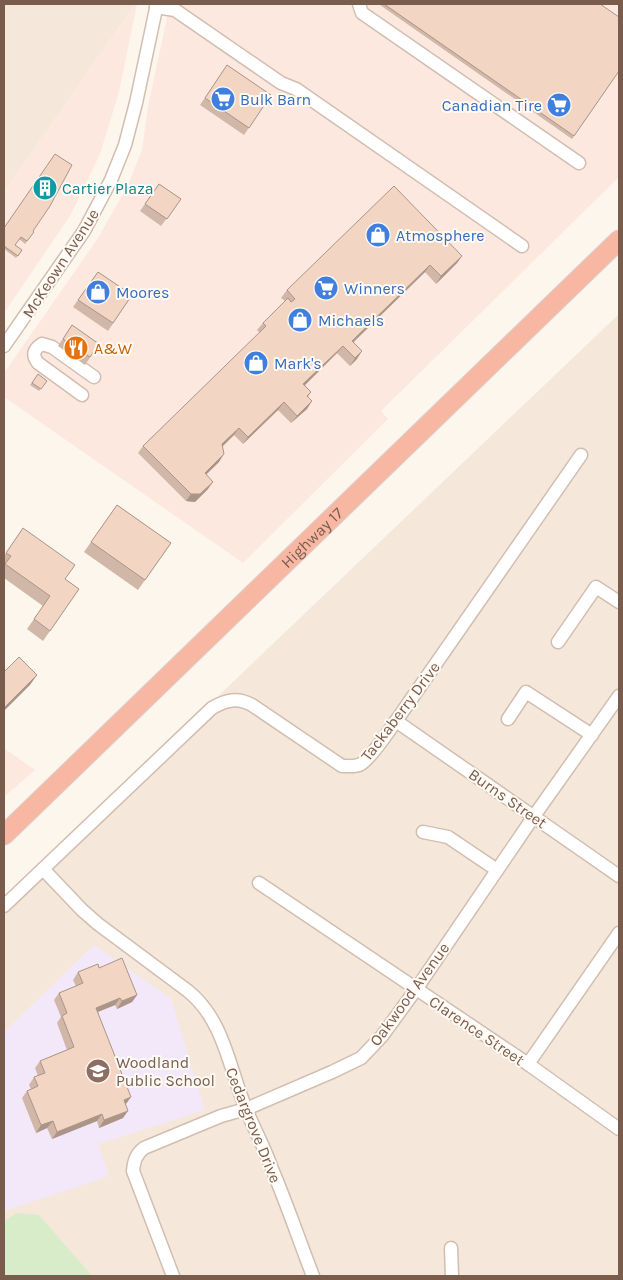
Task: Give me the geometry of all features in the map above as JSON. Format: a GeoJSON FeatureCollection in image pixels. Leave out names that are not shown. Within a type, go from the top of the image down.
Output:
{"type":"FeatureCollection","features":[{"type":"Feature","properties":{"kind":"highway","name":"Highway 17"},"geometry":{"type":"LineString","coordinates":[[4,835],[619,240]]}},
{"type":"Feature","properties":{"kind":"street"},"geometry":{"type":"LineString","coordinates":[[358,4],[362,13],[579,163]]}},
{"type":"Feature","properties":{"kind":"street"},"geometry":{"type":"LineString","coordinates":[[156,6],[175,10],[281,83],[296,89],[522,246]]}},
{"type":"Feature","properties":{"kind":"street","name":"McKeown Avenue"},"geometry":{"type":"LineString","coordinates":[[4,346],[84,231],[111,180],[128,137],[156,6]]}},
{"type":"Feature","properties":{"kind":"street"},"geometry":{"type":"LineString","coordinates":[[82,395],[38,363],[34,357],[34,352],[42,344],[52,347],[94,376]]}},
{"type":"Feature","properties":{"kind":"street","name":"Tackaberry Drive"},"geometry":{"type":"LineString","coordinates":[[4,906],[212,708],[227,700],[244,701],[252,705],[342,766],[352,767],[361,765],[396,721],[581,455]]}},
{"type":"Feature","properties":{"kind":"street"},"geometry":{"type":"LineString","coordinates":[[558,642],[596,587],[619,602]]}},
{"type":"Feature","properties":{"kind":"street"},"geometry":{"type":"LineString","coordinates":[[508,719],[526,692],[592,735]]}},
{"type":"Feature","properties":{"kind":"street","name":"Oakwood Avenue"},"geometry":{"type":"LineString","coordinates":[[173,1276],[133,1171],[139,1152],[144,1148],[221,1116],[246,1109],[360,1058],[382,1036],[417,988],[534,816],[619,696]]}},
{"type":"Feature","properties":{"kind":"street","name":"Burns Street"},"geometry":{"type":"LineString","coordinates":[[396,721],[619,876]]}},
{"type":"Feature","properties":{"kind":"street"},"geometry":{"type":"LineString","coordinates":[[423,832],[448,837],[497,870]]}},
{"type":"Feature","properties":{"kind":"street","name":"Cedargrove Drive"},"geometry":{"type":"LineString","coordinates":[[43,869],[98,924],[200,1001],[208,1011],[220,1036],[246,1109],[272,1167],[313,1276]]}},
{"type":"Feature","properties":{"kind":"street","name":"Clarence Street"},"geometry":{"type":"LineString","coordinates":[[259,884],[417,988],[619,1129]]}},
{"type":"Feature","properties":{"kind":"street"},"geometry":{"type":"LineString","coordinates":[[528,1064],[619,933]]}},
{"type":"Feature","properties":{"kind":"street"},"geometry":{"type":"LineString","coordinates":[[451,1248],[452,1276]]}},
{"type":"Feature","properties":{"kind":"shaded area"},"geometry":{"type":"Polygon","coordinates":[[[4,4],[135,4],[4,192],[4,4]]]}},
{"type":"Feature","properties":{"kind":"shaded area"},"geometry":{"type":"Polygon","coordinates":[[[135,4],[137,4],[119,92],[100,154],[70,216],[4,313],[4,192],[135,4]]]}},
{"type":"Feature","properties":{"kind":"shaded area"},"geometry":{"type":"Polygon","coordinates":[[[170,4],[619,4],[619,177],[381,411],[388,419],[243,563],[4,397],[4,373],[98,238],[127,187],[142,150],[148,106],[170,4]]]}},
{"type":"Feature","properties":{"kind":"shaded area"},"geometry":{"type":"Polygon","coordinates":[[[619,314],[619,1276],[4,1276],[4,900],[619,314]]]}},
{"type":"Feature","properties":{"kind":"shaded area"},"geometry":{"type":"Polygon","coordinates":[[[4,748],[35,770],[4,797],[4,748]]]}},
{"type":"Feature","properties":{"kind":"shaded area","name":"Woodland Public School"},"geometry":{"type":"Polygon","coordinates":[[[94,945],[171,999],[205,1110],[98,1144],[109,1176],[4,1211],[4,1032],[94,945]]]}},
{"type":"Feature","properties":{"kind":"green space"},"geometry":{"type":"Polygon","coordinates":[[[17,1213],[39,1215],[92,1276],[4,1276],[4,1221],[17,1213]]]}},
{"type":"Feature","properties":{"kind":"building","name":"Canadian Tire"},"geometry":{"type":"Polygon","coordinates":[[[384,4],[600,4],[619,17],[619,71],[574,136],[384,4]]]}},
{"type":"Feature","properties":{"kind":"building"},"geometry":{"type":"Polygon","coordinates":[[[227,65],[271,95],[249,128],[205,98],[227,65]]]}},
{"type":"Feature","properties":{"kind":"building","name":"Cartier Plaza"},"geometry":{"type":"Polygon","coordinates":[[[55,154],[72,165],[34,232],[27,241],[21,237],[15,245],[22,250],[18,256],[4,246],[4,228],[55,154]]]}},
{"type":"Feature","properties":{"kind":"building"},"geometry":{"type":"Polygon","coordinates":[[[159,184],[181,199],[167,219],[145,204],[159,184]]]}},
{"type":"Feature","properties":{"kind":"building"},"geometry":{"type":"Polygon","coordinates":[[[394,186],[462,256],[441,276],[430,265],[352,341],[362,351],[355,358],[343,346],[303,384],[311,392],[307,396],[312,401],[297,416],[284,402],[248,437],[239,428],[222,444],[224,454],[205,473],[213,482],[200,494],[191,494],[143,446],[266,326],[263,323],[288,298],[291,302],[295,299],[287,290],[394,186]]]}},
{"type":"Feature","properties":{"kind":"building"},"geometry":{"type":"Polygon","coordinates":[[[98,272],[132,295],[113,323],[78,300],[98,272]]]}},
{"type":"Feature","properties":{"kind":"building"},"geometry":{"type":"Polygon","coordinates":[[[72,325],[99,344],[90,357],[63,339],[72,325]]]}},
{"type":"Feature","properties":{"kind":"building"},"geometry":{"type":"Polygon","coordinates":[[[38,374],[47,381],[41,389],[32,383],[38,374]]]}},
{"type":"Feature","properties":{"kind":"building"},"geometry":{"type":"Polygon","coordinates":[[[117,505],[171,543],[145,580],[91,542],[117,505]]]}},
{"type":"Feature","properties":{"kind":"building"},"geometry":{"type":"Polygon","coordinates":[[[23,528],[75,565],[65,579],[79,589],[50,631],[34,619],[50,596],[5,564],[11,556],[6,553],[23,528]]]}},
{"type":"Feature","properties":{"kind":"building"},"geometry":{"type":"Polygon","coordinates":[[[19,657],[37,675],[4,708],[4,672],[19,657]]]}},
{"type":"Feature","properties":{"kind":"building"},"geometry":{"type":"Polygon","coordinates":[[[122,958],[137,995],[122,1001],[120,998],[96,1008],[131,1097],[124,1100],[128,1111],[104,1120],[102,1114],[57,1132],[53,1121],[41,1125],[27,1091],[38,1086],[34,1077],[45,1073],[40,1061],[74,1047],[62,1016],[67,1013],[59,993],[83,983],[78,972],[98,964],[99,968],[122,958]]]}},
{"type":"Feature","properties":{"kind":"place","name":"Bulk Barn"},"geometry":{"type":"Point","coordinates":[223,99]}},
{"type":"Feature","properties":{"kind":"place","name":"Canadian Tire"},"geometry":{"type":"Point","coordinates":[559,105]}},
{"type":"Feature","properties":{"kind":"place","name":"Cartier Plaza"},"geometry":{"type":"Point","coordinates":[45,188]}},
{"type":"Feature","properties":{"kind":"place","name":"Atmosphere"},"geometry":{"type":"Point","coordinates":[378,235]}},
{"type":"Feature","properties":{"kind":"place","name":"Winners"},"geometry":{"type":"Point","coordinates":[326,288]}},
{"type":"Feature","properties":{"kind":"place","name":"Moores"},"geometry":{"type":"Point","coordinates":[98,292]}},
{"type":"Feature","properties":{"kind":"place","name":"Michaels"},"geometry":{"type":"Point","coordinates":[300,320]}},
{"type":"Feature","properties":{"kind":"place","name":"A&W"},"geometry":{"type":"Point","coordinates":[76,348]}},
{"type":"Feature","properties":{"kind":"place","name":"Mark's"},"geometry":{"type":"Point","coordinates":[256,363]}},
{"type":"Feature","properties":{"kind":"place","name":"Woodland Public School"},"geometry":{"type":"Point","coordinates":[98,1071]}}]}
